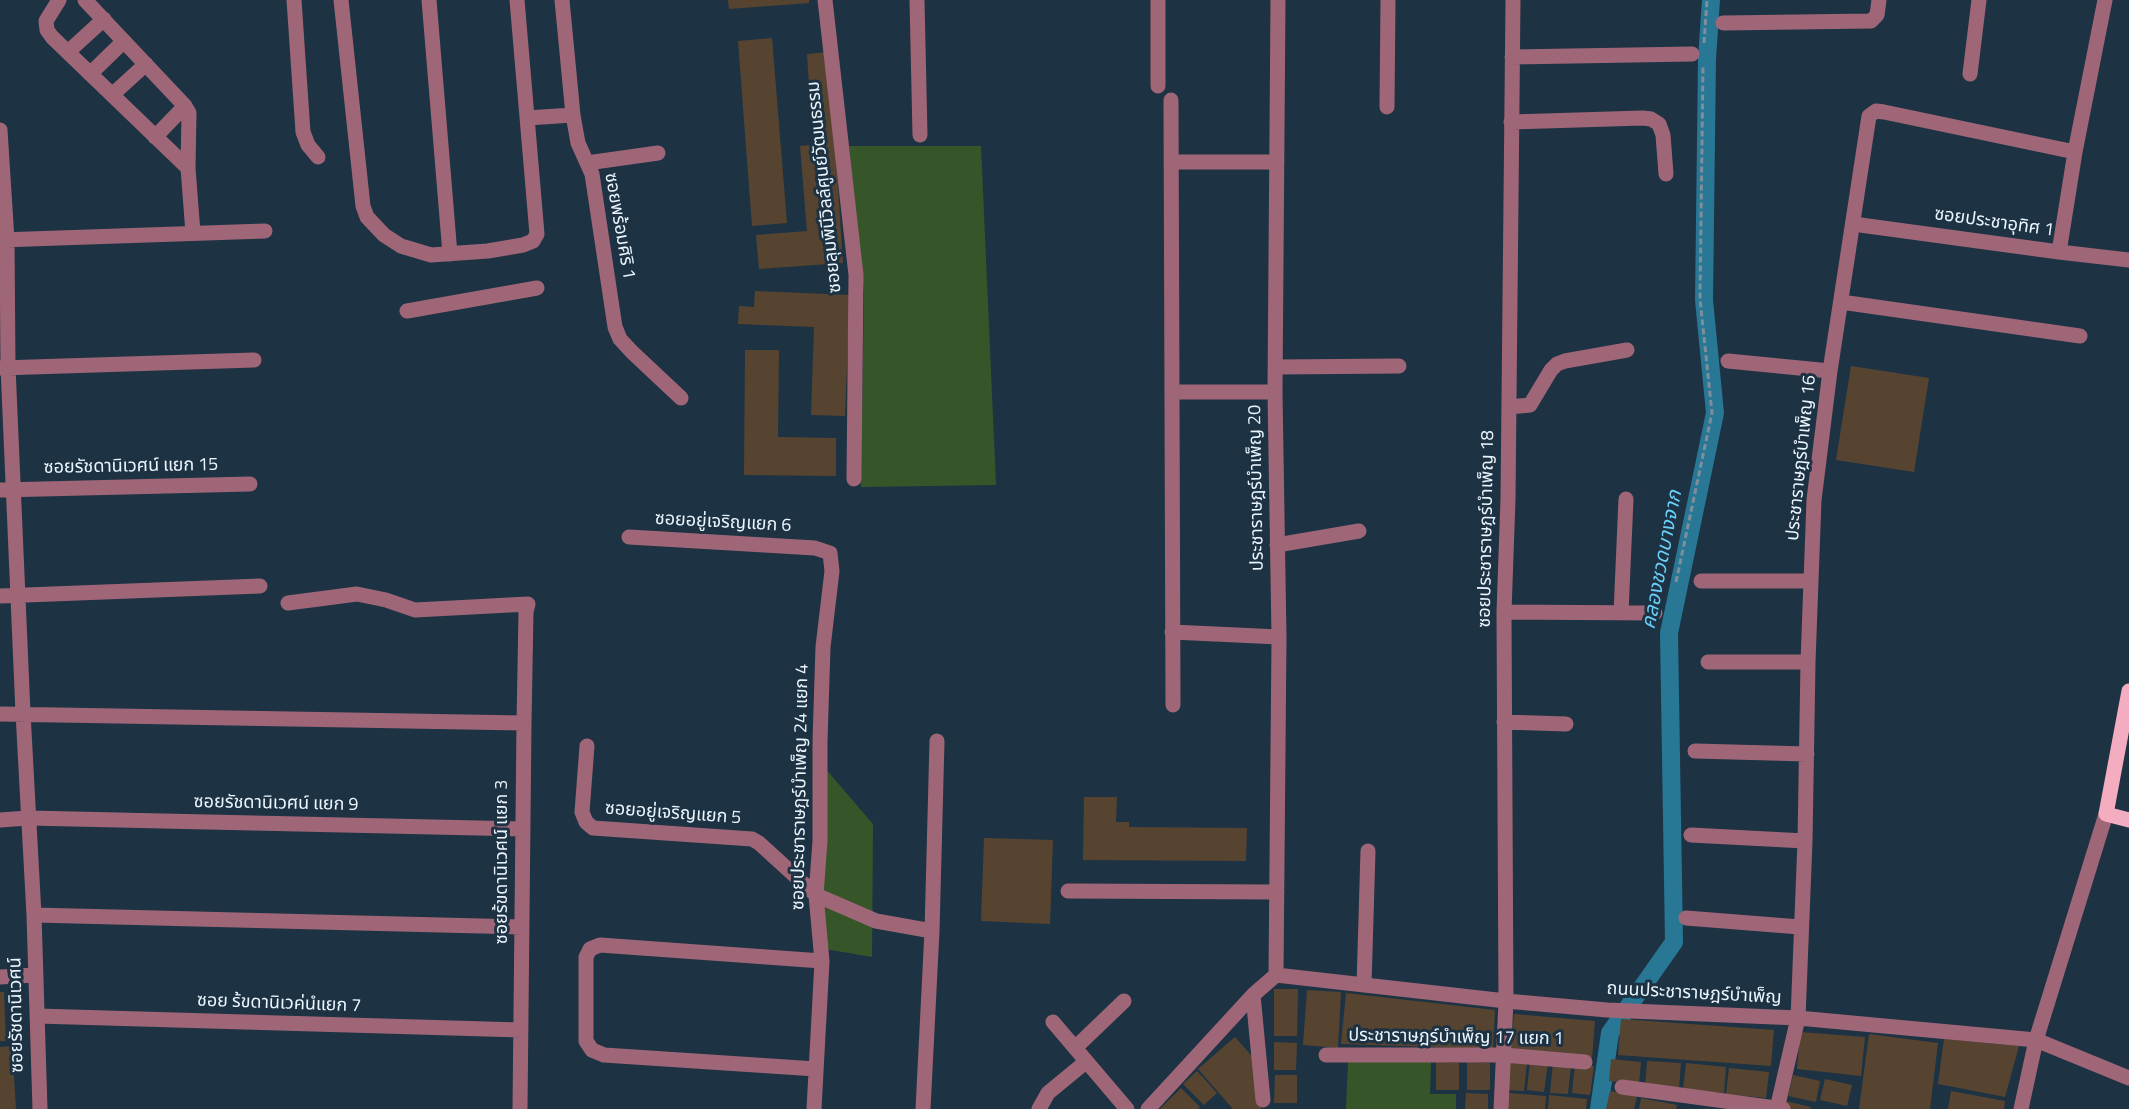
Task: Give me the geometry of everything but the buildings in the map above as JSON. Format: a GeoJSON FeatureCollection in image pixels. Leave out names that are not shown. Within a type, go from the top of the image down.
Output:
{"type":"FeatureCollection","features":[{"type":"Feature","properties":{"kind":"main road"},"geometry":{"type":"LineString","coordinates":[[2129,691],[2106,814],[2129,820]]}},
{"type":"Feature","properties":{"kind":"street"},"geometry":{"type":"LineString","coordinates":[[59,0],[46,21],[47,30],[188,168]]}},
{"type":"Feature","properties":{"kind":"street"},"geometry":{"type":"LineString","coordinates":[[85,0],[189,113],[188,168],[193,233]]}},
{"type":"Feature","properties":{"kind":"street"},"geometry":{"type":"LineString","coordinates":[[294,0],[303,132],[308,145],[318,157]]}},
{"type":"Feature","properties":{"kind":"street"},"geometry":{"type":"LineString","coordinates":[[340,0],[363,206],[367,217],[384,235],[401,246],[431,255],[488,252],[523,246],[533,241],[537,234],[517,0]]}},
{"type":"Feature","properties":{"kind":"street"},"geometry":{"type":"LineString","coordinates":[[429,0],[450,254]]}},
{"type":"Feature","properties":{"kind":"street","name":"ซอยพร้อมศิริ 1"},"geometry":{"type":"LineString","coordinates":[[562,0],[573,115],[578,143],[592,174],[615,327],[620,339],[681,398]]}},
{"type":"Feature","properties":{"kind":"street","name":"ซอยลุมพินีวิลล์ศูนย์วัฒนธรรม"},"geometry":{"type":"LineString","coordinates":[[825,0],[856,275],[854,479]]}},
{"type":"Feature","properties":{"kind":"street"},"geometry":{"type":"LineString","coordinates":[[916,0],[920,135]]}},
{"type":"Feature","properties":{"kind":"street"},"geometry":{"type":"LineString","coordinates":[[1158,0],[1158,86]]}},
{"type":"Feature","properties":{"kind":"street","name":"ประชาราษฎร์บำเพ็ญ 20"},"geometry":{"type":"LineString","coordinates":[[1276,975],[1279,637],[1275,392],[1278,0]]}},
{"type":"Feature","properties":{"kind":"street"},"geometry":{"type":"LineString","coordinates":[[1387,106],[1388,0]]}},
{"type":"Feature","properties":{"kind":"street","name":"ซอยประชาราษฎร์บำเพ็ญ 18"},"geometry":{"type":"LineString","coordinates":[[1501,1109],[1506,1001],[1504,612],[1508,499],[1513,0]]}},
{"type":"Feature","properties":{"kind":"street"},"geometry":{"type":"LineString","coordinates":[[1970,74],[1979,0]]}},
{"type":"Feature","properties":{"kind":"street"},"geometry":{"type":"LineString","coordinates":[[2060,252],[2075,152],[2105,0]]}},
{"type":"Feature","properties":{"kind":"street"},"geometry":{"type":"LineString","coordinates":[[1723,23],[1861,23],[1871,21],[1878,7]]}},
{"type":"Feature","properties":{"kind":"street"},"geometry":{"type":"LineString","coordinates":[[68,51],[104,19]]}},
{"type":"Feature","properties":{"kind":"street"},"geometry":{"type":"LineString","coordinates":[[90,74],[124,41]]}},
{"type":"Feature","properties":{"kind":"street"},"geometry":{"type":"LineString","coordinates":[[1512,57],[1700,53]]}},
{"type":"Feature","properties":{"kind":"street"},"geometry":{"type":"LineString","coordinates":[[112,95],[146,64]]}},
{"type":"Feature","properties":{"kind":"street"},"geometry":{"type":"LineString","coordinates":[[1171,100],[1173,705]]}},
{"type":"Feature","properties":{"kind":"street"},"geometry":{"type":"LineString","coordinates":[[155,137],[185,106]]}},
{"type":"Feature","properties":{"kind":"street","name":"ประชาราษฎร์บำเพ็ญ 16"},"geometry":{"type":"LineString","coordinates":[[1779,1108],[1798,1018],[1814,500],[1830,371],[1869,116],[1876,111],[2075,152]]}},
{"type":"Feature","properties":{"kind":"street"},"geometry":{"type":"LineString","coordinates":[[528,118],[573,115]]}},
{"type":"Feature","properties":{"kind":"street"},"geometry":{"type":"LineString","coordinates":[[1511,122],[1651,119],[1659,124],[1663,135],[1666,174]]}},
{"type":"Feature","properties":{"kind":"street","name":"ซอยรัชดานิเวศน์"},"geometry":{"type":"LineString","coordinates":[[0,130],[4,240],[6,490],[17,595],[34,915],[40,1109]]}},
{"type":"Feature","properties":{"kind":"street"},"geometry":{"type":"LineString","coordinates":[[587,163],[658,153]]}},
{"type":"Feature","properties":{"kind":"street"},"geometry":{"type":"LineString","coordinates":[[1171,162],[1276,162]]}},
{"type":"Feature","properties":{"kind":"street","name":"ซอยประชาอุทิศ 1"},"geometry":{"type":"LineString","coordinates":[[1853,224],[2129,260]]}},
{"type":"Feature","properties":{"kind":"street"},"geometry":{"type":"LineString","coordinates":[[4,240],[265,231]]}},
{"type":"Feature","properties":{"kind":"street"},"geometry":{"type":"LineString","coordinates":[[407,311],[537,288]]}},
{"type":"Feature","properties":{"kind":"street"},"geometry":{"type":"LineString","coordinates":[[1841,302],[2080,336]]}},
{"type":"Feature","properties":{"kind":"street"},"geometry":{"type":"LineString","coordinates":[[1509,407],[1530,405],[1557,364],[1626,350]]}},
{"type":"Feature","properties":{"kind":"street"},"geometry":{"type":"LineString","coordinates":[[4,367],[254,360]]}},
{"type":"Feature","properties":{"kind":"street"},"geometry":{"type":"LineString","coordinates":[[1728,361],[1830,371]]}},
{"type":"Feature","properties":{"kind":"street"},"geometry":{"type":"LineString","coordinates":[[1276,368],[1399,366]]}},
{"type":"Feature","properties":{"kind":"street"},"geometry":{"type":"LineString","coordinates":[[1172,392],[1275,392]]}},
{"type":"Feature","properties":{"kind":"street","name":"ซอยรัชดานิเวศน์ แยก 15"},"geometry":{"type":"LineString","coordinates":[[6,490],[250,484]]}},
{"type":"Feature","properties":{"kind":"street"},"geometry":{"type":"LineString","coordinates":[[1621,613],[1626,499]]}},
{"type":"Feature","properties":{"kind":"street"},"geometry":{"type":"LineString","coordinates":[[1277,545],[1359,531]]}},
{"type":"Feature","properties":{"kind":"street","name":"ซอยอยู่เจริญแยก 6"},"geometry":{"type":"LineString","coordinates":[[629,537],[815,548]]}},
{"type":"Feature","properties":{"kind":"street","name":"ซอยประชาราษฎร์บำเพ็ญ 24 แยก 4"},"geometry":{"type":"LineString","coordinates":[[814,1109],[822,961],[816,895],[820,841],[823,647],[832,571],[830,553],[815,548]]}},
{"type":"Feature","properties":{"kind":"street"},"geometry":{"type":"LineString","coordinates":[[1701,581],[1810,581]]}},
{"type":"Feature","properties":{"kind":"street"},"geometry":{"type":"LineString","coordinates":[[0,596],[260,586]]}},
{"type":"Feature","properties":{"kind":"street","name":"ซอยร้ขดานิเวศน์ แยก 3"},"geometry":{"type":"LineString","coordinates":[[288,603],[357,594],[386,600],[415,610],[527,610],[520,1109]]}},
{"type":"Feature","properties":{"kind":"street"},"geometry":{"type":"LineString","coordinates":[[1504,612],[1655,613]]}},
{"type":"Feature","properties":{"kind":"street"},"geometry":{"type":"LineString","coordinates":[[1172,632],[1279,637]]}},
{"type":"Feature","properties":{"kind":"street"},"geometry":{"type":"LineString","coordinates":[[1708,662],[1808,662]]}},
{"type":"Feature","properties":{"kind":"street"},"geometry":{"type":"LineString","coordinates":[[0,714],[524,723]]}},
{"type":"Feature","properties":{"kind":"street"},"geometry":{"type":"LineString","coordinates":[[1504,722],[1566,724]]}},
{"type":"Feature","properties":{"kind":"street"},"geometry":{"type":"LineString","coordinates":[[923,1109],[932,931],[937,741]]}},
{"type":"Feature","properties":{"kind":"street","name":"ซอยอยู่เจริญแยก 5"},"geometry":{"type":"LineString","coordinates":[[587,746],[582,812],[586,822],[593,828],[752,839],[816,895]]}},
{"type":"Feature","properties":{"kind":"street"},"geometry":{"type":"LineString","coordinates":[[1695,751],[1807,754]]}},
{"type":"Feature","properties":{"kind":"street"},"geometry":{"type":"LineString","coordinates":[[2021,1109],[2036,1040],[2106,814]]}},
{"type":"Feature","properties":{"kind":"street","name":"ซอยรัชดานิเวศน์ แยก 9"},"geometry":{"type":"LineString","coordinates":[[0,820],[28,818],[523,829]]}},
{"type":"Feature","properties":{"kind":"street"},"geometry":{"type":"LineString","coordinates":[[1691,836],[1805,841]]}},
{"type":"Feature","properties":{"kind":"street"},"geometry":{"type":"LineString","coordinates":[[1364,985],[1368,851]]}},
{"type":"Feature","properties":{"kind":"street"},"geometry":{"type":"LineString","coordinates":[[1068,891],[1276,892]]}},
{"type":"Feature","properties":{"kind":"street"},"geometry":{"type":"LineString","coordinates":[[816,895],[876,921],[932,931]]}},
{"type":"Feature","properties":{"kind":"street"},"geometry":{"type":"LineString","coordinates":[[34,915],[522,927]]}},
{"type":"Feature","properties":{"kind":"street"},"geometry":{"type":"LineString","coordinates":[[1686,918],[1800,927]]}},
{"type":"Feature","properties":{"kind":"street"},"geometry":{"type":"LineString","coordinates":[[816,1069],[604,1054],[592,1050],[586,1041],[586,957],[590,949],[600,945],[822,961]]}},
{"type":"Feature","properties":{"kind":"street"},"geometry":{"type":"LineString","coordinates":[[0,977],[36,975]]}},
{"type":"Feature","properties":{"kind":"street"},"geometry":{"type":"LineString","coordinates":[[1148,1109],[1253,995],[1276,975]]}},
{"type":"Feature","properties":{"kind":"street","name":"ถนนประชาราษฎร์บำเพ็ญ"},"geometry":{"type":"LineString","coordinates":[[1276,975],[1607,1010],[1798,1018],[2036,1040],[2129,1078]]}},
{"type":"Feature","properties":{"kind":"street"},"geometry":{"type":"LineString","coordinates":[[1253,995],[1263,1100]]}},
{"type":"Feature","properties":{"kind":"street"},"geometry":{"type":"LineString","coordinates":[[1076,1048],[1124,1001]]}},
{"type":"Feature","properties":{"kind":"street","name":"ซอย ร้ขดานิเวค่นํแยก 7"},"geometry":{"type":"LineString","coordinates":[[36,1016],[520,1030]]}},
{"type":"Feature","properties":{"kind":"street"},"geometry":{"type":"LineString","coordinates":[[1053,1022],[1127,1109]]}},
{"type":"Feature","properties":{"kind":"street","name":"ประชาราษฎร์บำเพ็ญ 17 แยก 1"},"geometry":{"type":"LineString","coordinates":[[1326,1055],[1504,1055],[1585,1062]]}},
{"type":"Feature","properties":{"kind":"street"},"geometry":{"type":"LineString","coordinates":[[1040,1109],[1048,1093],[1082,1065]]}},
{"type":"Feature","properties":{"kind":"street"},"geometry":{"type":"LineString","coordinates":[[1622,1088],[1779,1108]]}},
{"type":"Feature","properties":{"kind":"path"},"geometry":{"type":"LineString","coordinates":[[1676,582],[1712,413],[1700,299],[1700,53],[1707,0]]}},
{"type":"Feature","properties":{"kind":"green space"},"geometry":{"type":"Polygon","coordinates":[[[849,146],[981,146],[996,485],[861,487],[864,293],[849,146]]]}},
{"type":"Feature","properties":{"kind":"green space"},"geometry":{"type":"Polygon","coordinates":[[[824,767],[873,824],[872,957],[825,949],[824,767]]]}},
{"type":"Feature","properties":{"kind":"green space"},"geometry":{"type":"Polygon","coordinates":[[[1348,1062],[1431,1062],[1430,1094],[1456,1094],[1456,1109],[1346,1109],[1348,1062]]]}},
{"type":"Feature","properties":{"kind":"waterway","name":"คลองชวดบางจาก"},"geometry":{"type":"LineString","coordinates":[[1599,1109],[1610,1033],[1674,942],[1669,633],[1715,413],[1704,300],[1707,59],[1711,0]]}}]}
